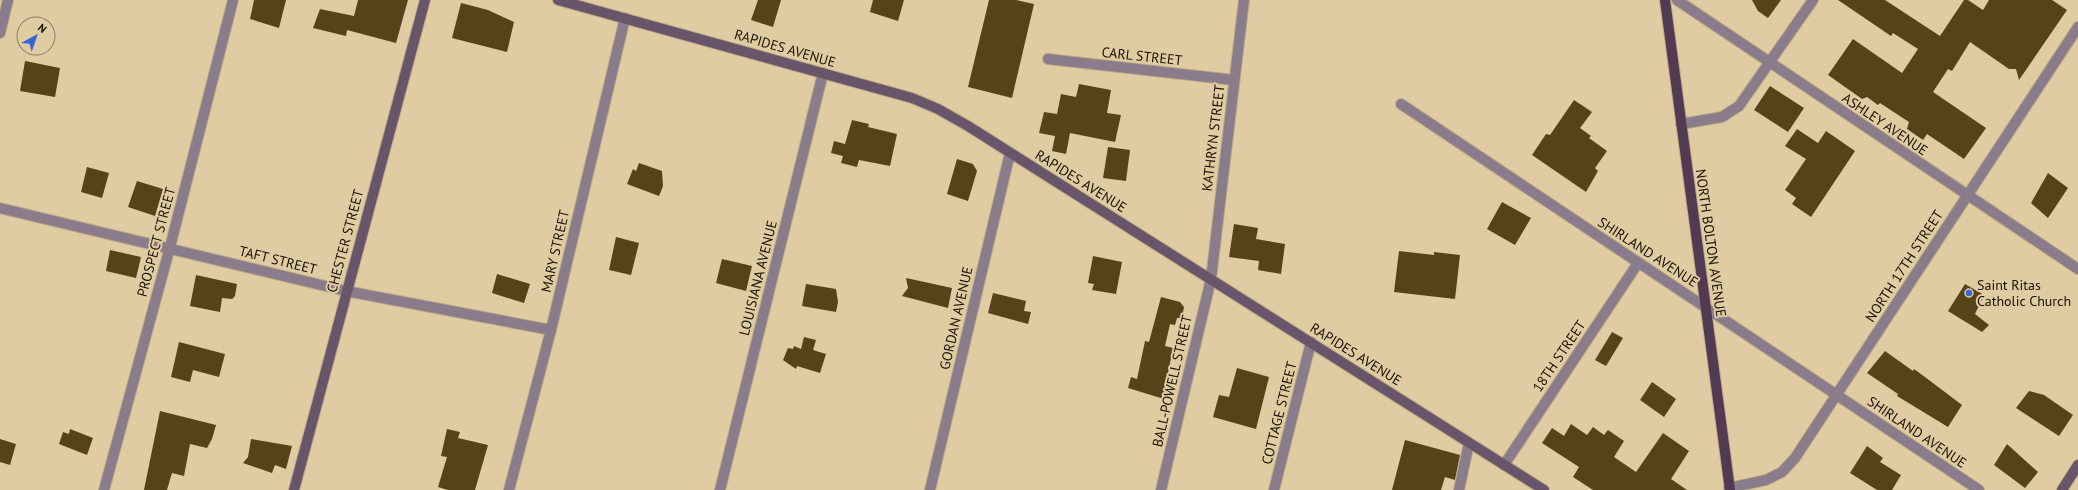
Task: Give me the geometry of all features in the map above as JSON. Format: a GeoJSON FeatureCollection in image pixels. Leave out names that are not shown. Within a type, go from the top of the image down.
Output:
{"type":"FeatureCollection","features":[{"type":"Feature","properties":{"kind":"main road","name":"CHESTER STREET"},"geometry":{"type":"LineString","coordinates":[[294,490],[425,0]]}},
{"type":"Feature","properties":{"kind":"main road","name":"RAPIDES AVENUE"},"geometry":{"type":"LineString","coordinates":[[558,0],[912,98],[956,119],[1211,278],[1544,490]]}},
{"type":"Feature","properties":{"kind":"main road","name":"NORTH BOLTON AVENUE"},"geometry":{"type":"LineString","coordinates":[[1665,0],[1729,489]]}},
{"type":"Feature","properties":{"kind":"main road"},"geometry":{"type":"LineString","coordinates":[[2062,490],[2078,465]]}},
{"type":"Feature","properties":{"kind":"street"},"geometry":{"type":"LineString","coordinates":[[0,33],[8,0]]}},
{"type":"Feature","properties":{"kind":"street","name":"PROSPECT STREET"},"geometry":{"type":"LineString","coordinates":[[104,490],[170,247],[233,0]]}},
{"type":"Feature","properties":{"kind":"street","name":"KATHRYN STREET"},"geometry":{"type":"LineString","coordinates":[[1211,278],[1244,0]]}},
{"type":"Feature","properties":{"kind":"street","name":"ASHLEY AVENUE"},"geometry":{"type":"LineString","coordinates":[[1677,0],[1770,64],[2078,269]]}},
{"type":"Feature","properties":{"kind":"street"},"geometry":{"type":"LineString","coordinates":[[1681,124],[1722,116],[1739,106],[1770,64],[1813,0]]}},
{"type":"Feature","properties":{"kind":"street","name":"MARY STREET"},"geometry":{"type":"LineString","coordinates":[[509,490],[551,330],[625,18]]}},
{"type":"Feature","properties":{"kind":"street","name":"NORTH 17TH STREET"},"geometry":{"type":"LineString","coordinates":[[1729,489],[1766,480],[1782,472],[1795,458],[2078,27]]}},
{"type":"Feature","properties":{"kind":"street","name":"CARL STREET"},"geometry":{"type":"LineString","coordinates":[[1048,59],[1234,80]]}},
{"type":"Feature","properties":{"kind":"street","name":"LOUISIANA AVENUE"},"geometry":{"type":"LineString","coordinates":[[720,490],[822,73]]}},
{"type":"Feature","properties":{"kind":"street","name":"SHIRLAND AVENUE"},"geometry":{"type":"LineString","coordinates":[[1400,104],[1979,490]]}},
{"type":"Feature","properties":{"kind":"street","name":"GORDAN AVENUE"},"geometry":{"type":"LineString","coordinates":[[930,490],[1010,153]]}},
{"type":"Feature","properties":{"kind":"street","name":"TAFT STREET"},"geometry":{"type":"LineString","coordinates":[[0,208],[170,247],[346,291],[551,330]]}},
{"type":"Feature","properties":{"kind":"street","name":"18TH STREET"},"geometry":{"type":"LineString","coordinates":[[1504,465],[1638,263]]}},
{"type":"Feature","properties":{"kind":"street","name":"BALL-POWELL STREET"},"geometry":{"type":"LineString","coordinates":[[1161,490],[1211,278]]}},
{"type":"Feature","properties":{"kind":"street","name":"COTTAGE STREET"},"geometry":{"type":"LineString","coordinates":[[1274,490],[1311,342]]}},
{"type":"Feature","properties":{"kind":"street"},"geometry":{"type":"LineString","coordinates":[[1459,490],[1470,443]]}},
{"type":"Feature","properties":{"kind":"building"},"geometry":{"type":"Polygon","coordinates":[[[254,0],[286,0],[279,28],[250,19],[254,0]]]}},
{"type":"Feature","properties":{"kind":"building"},"geometry":{"type":"Polygon","coordinates":[[[358,0],[408,0],[396,43],[347,30],[346,36],[313,28],[320,9],[354,16],[358,0]]]}},
{"type":"Feature","properties":{"kind":"building"},"geometry":{"type":"Polygon","coordinates":[[[758,0],[781,0],[773,27],[751,20],[758,0]]]}},
{"type":"Feature","properties":{"kind":"building"},"geometry":{"type":"Polygon","coordinates":[[[873,0],[904,0],[898,21],[870,12],[873,0]]]}},
{"type":"Feature","properties":{"kind":"building"},"geometry":{"type":"Polygon","coordinates":[[[989,0],[1016,0],[1034,4],[1012,98],[968,87],[989,0]]]}},
{"type":"Feature","properties":{"kind":"building"},"geometry":{"type":"Polygon","coordinates":[[[1752,0],[1781,0],[1768,18],[1758,11],[1752,0]]]}},
{"type":"Feature","properties":{"kind":"building"},"geometry":{"type":"Polygon","coordinates":[[[1838,0],[1885,0],[1940,36],[1964,0],[1968,0],[1983,10],[1989,0],[2052,0],[2067,10],[2019,80],[2016,69],[2009,69],[1970,42],[1952,71],[1948,69],[1933,92],[1986,128],[1964,159],[1927,134],[1923,140],[1907,129],[1909,122],[1880,103],[1878,105],[1867,97],[1862,99],[1828,75],[1853,39],[1902,73],[1918,49],[1893,33],[1891,36],[1838,0]]]}},
{"type":"Feature","properties":{"kind":"building"},"geometry":{"type":"Polygon","coordinates":[[[461,3],[488,10],[514,22],[507,52],[452,38],[461,3]]]}},
{"type":"Feature","properties":{"kind":"building"},"geometry":{"type":"Polygon","coordinates":[[[25,61],[60,68],[55,97],[20,91],[25,61]]]}},
{"type":"Feature","properties":{"kind":"building"},"geometry":{"type":"Polygon","coordinates":[[[1079,84],[1111,90],[1107,113],[1121,115],[1115,142],[1070,133],[1066,154],[1052,151],[1055,136],[1039,133],[1044,112],[1057,114],[1061,94],[1076,97],[1079,84]]]}},
{"type":"Feature","properties":{"kind":"building"},"geometry":{"type":"Polygon","coordinates":[[[1770,86],[1804,108],[1788,132],[1754,110],[1770,86]]]}},
{"type":"Feature","properties":{"kind":"building"},"geometry":{"type":"Polygon","coordinates":[[[1574,100],[1592,112],[1580,128],[1591,136],[1589,138],[1607,151],[1595,168],[1598,171],[1586,192],[1532,155],[1546,134],[1550,135],[1574,100]]]}},
{"type":"Feature","properties":{"kind":"building"},"geometry":{"type":"Polygon","coordinates":[[[852,120],[869,124],[868,127],[897,134],[890,166],[859,160],[857,167],[841,163],[843,156],[831,153],[834,141],[845,144],[852,120]]]}},
{"type":"Feature","properties":{"kind":"building"},"geometry":{"type":"Polygon","coordinates":[[[1797,129],[1818,143],[1826,131],[1855,151],[1811,217],[1792,204],[1796,198],[1785,190],[1806,159],[1785,146],[1797,129]]]}},
{"type":"Feature","properties":{"kind":"building"},"geometry":{"type":"Polygon","coordinates":[[[1108,147],[1130,150],[1126,181],[1103,178],[1108,147]]]}},
{"type":"Feature","properties":{"kind":"building"},"geometry":{"type":"Polygon","coordinates":[[[957,159],[973,164],[977,171],[968,201],[947,194],[957,159]]]}},
{"type":"Feature","properties":{"kind":"building"},"geometry":{"type":"Polygon","coordinates":[[[639,163],[662,171],[663,186],[659,196],[627,184],[633,169],[636,171],[639,163]]]}},
{"type":"Feature","properties":{"kind":"building"},"geometry":{"type":"Polygon","coordinates":[[[87,167],[109,173],[102,198],[81,192],[87,167]]]}},
{"type":"Feature","properties":{"kind":"building"},"geometry":{"type":"Polygon","coordinates":[[[2048,173],[2068,188],[2048,218],[2031,203],[2048,173]]]}},
{"type":"Feature","properties":{"kind":"building"},"geometry":{"type":"Polygon","coordinates":[[[137,181],[163,189],[155,216],[128,207],[137,181]]]}},
{"type":"Feature","properties":{"kind":"building"},"geometry":{"type":"Polygon","coordinates":[[[1502,202],[1531,218],[1515,245],[1487,229],[1502,202]]]}},
{"type":"Feature","properties":{"kind":"building"},"geometry":{"type":"Polygon","coordinates":[[[1234,224],[1258,228],[1256,239],[1285,244],[1281,274],[1258,270],[1259,261],[1229,257],[1234,224]]]}},
{"type":"Feature","properties":{"kind":"building"},"geometry":{"type":"Polygon","coordinates":[[[616,237],[639,243],[631,275],[609,270],[616,237]]]}},
{"type":"Feature","properties":{"kind":"building"},"geometry":{"type":"Polygon","coordinates":[[[110,250],[141,257],[136,278],[106,271],[110,250]]]}},
{"type":"Feature","properties":{"kind":"building"},"geometry":{"type":"Polygon","coordinates":[[[1399,251],[1434,255],[1434,252],[1460,255],[1455,299],[1394,292],[1399,251]]]}},
{"type":"Feature","properties":{"kind":"building"},"geometry":{"type":"Polygon","coordinates":[[[1093,256],[1122,262],[1116,294],[1092,290],[1094,284],[1088,283],[1093,256]]]}},
{"type":"Feature","properties":{"kind":"building"},"geometry":{"type":"Polygon","coordinates":[[[722,259],[752,266],[746,291],[716,283],[722,259]]]}},
{"type":"Feature","properties":{"kind":"building"},"geometry":{"type":"Polygon","coordinates":[[[497,274],[530,284],[524,303],[492,293],[497,274]]]}},
{"type":"Feature","properties":{"kind":"building"},"geometry":{"type":"Polygon","coordinates":[[[196,275],[237,284],[235,296],[232,299],[222,298],[220,312],[190,306],[196,275]]]}},
{"type":"Feature","properties":{"kind":"building"},"geometry":{"type":"Polygon","coordinates":[[[906,278],[952,288],[948,308],[902,296],[908,288],[906,278]]]}},
{"type":"Feature","properties":{"kind":"building"},"geometry":{"type":"Polygon","coordinates":[[[806,284],[836,289],[838,302],[836,312],[802,306],[806,284]]]}},
{"type":"Feature","properties":{"kind":"building"},"geometry":{"type":"Polygon","coordinates":[[[1965,284],[1984,295],[1975,314],[1989,325],[1982,332],[1948,311],[1965,284]]]}},
{"type":"Feature","properties":{"kind":"building"},"geometry":{"type":"Polygon","coordinates":[[[993,293],[1026,301],[1024,311],[1031,312],[1028,324],[988,313],[993,293]]]}},
{"type":"Feature","properties":{"kind":"building"},"geometry":{"type":"Polygon","coordinates":[[[1161,297],[1180,302],[1184,307],[1182,318],[1177,318],[1175,325],[1170,324],[1165,346],[1173,348],[1168,373],[1171,374],[1164,399],[1128,388],[1131,377],[1137,379],[1145,341],[1149,342],[1161,297]]]}},
{"type":"Feature","properties":{"kind":"building"},"geometry":{"type":"Polygon","coordinates":[[[1612,332],[1623,338],[1606,366],[1595,360],[1612,332]]]}},
{"type":"Feature","properties":{"kind":"building"},"geometry":{"type":"Polygon","coordinates":[[[804,337],[816,340],[813,350],[826,354],[820,373],[797,366],[796,369],[783,360],[788,348],[793,349],[794,346],[801,349],[804,337]]]}},
{"type":"Feature","properties":{"kind":"building"},"geometry":{"type":"Polygon","coordinates":[[[179,342],[225,354],[219,377],[193,370],[190,382],[171,377],[179,342]]]}},
{"type":"Feature","properties":{"kind":"building"},"geometry":{"type":"Polygon","coordinates":[[[1885,351],[1913,371],[1914,369],[1962,405],[1948,427],[1897,396],[1898,394],[1867,373],[1885,351]]]}},
{"type":"Feature","properties":{"kind":"building"},"geometry":{"type":"Polygon","coordinates":[[[1237,368],[1269,377],[1256,429],[1213,417],[1219,395],[1229,397],[1237,368]]]}},
{"type":"Feature","properties":{"kind":"building"},"geometry":{"type":"Polygon","coordinates":[[[1652,382],[1676,399],[1664,417],[1640,400],[1652,382]]]}},
{"type":"Feature","properties":{"kind":"building"},"geometry":{"type":"Polygon","coordinates":[[[2029,391],[2044,395],[2073,415],[2059,436],[2016,408],[2029,391]]]}},
{"type":"Feature","properties":{"kind":"building"},"geometry":{"type":"Polygon","coordinates":[[[160,411],[216,425],[212,439],[207,448],[190,444],[184,476],[172,473],[167,490],[144,490],[160,411]]]}},
{"type":"Feature","properties":{"kind":"building"},"geometry":{"type":"Polygon","coordinates":[[[1571,424],[1587,435],[1593,427],[1604,435],[1608,430],[1624,441],[1614,457],[1636,472],[1663,433],[1689,451],[1671,479],[1687,490],[1593,490],[1573,477],[1579,467],[1542,443],[1552,428],[1564,436],[1571,424]]]}},
{"type":"Feature","properties":{"kind":"building"},"geometry":{"type":"Polygon","coordinates":[[[70,429],[93,438],[87,455],[59,444],[63,432],[69,434],[70,429]]]}},
{"type":"Feature","properties":{"kind":"building"},"geometry":{"type":"Polygon","coordinates":[[[447,429],[460,432],[458,438],[488,445],[475,490],[448,490],[438,487],[447,457],[441,456],[447,429]]]}},
{"type":"Feature","properties":{"kind":"building"},"geometry":{"type":"Polygon","coordinates":[[[0,439],[16,444],[10,465],[0,462],[0,439]]]}},
{"type":"Feature","properties":{"kind":"building"},"geometry":{"type":"Polygon","coordinates":[[[251,439],[292,446],[286,469],[275,465],[272,473],[243,463],[248,457],[251,439]]]}},
{"type":"Feature","properties":{"kind":"building"},"geometry":{"type":"Polygon","coordinates":[[[1405,440],[1460,455],[1455,480],[1445,477],[1441,490],[1392,490],[1405,440]]]}},
{"type":"Feature","properties":{"kind":"building"},"geometry":{"type":"Polygon","coordinates":[[[2007,444],[2038,472],[2025,488],[1994,465],[2007,444]]]}},
{"type":"Feature","properties":{"kind":"building"},"geometry":{"type":"Polygon","coordinates":[[[1867,446],[1883,458],[1880,462],[1901,475],[1892,490],[1877,490],[1850,473],[1867,446]]]}},
{"type":"Feature","properties":{"kind":"place","name":"Saint Ritas Catholic Church"},"geometry":{"type":"Point","coordinates":[1969,293]}}]}
